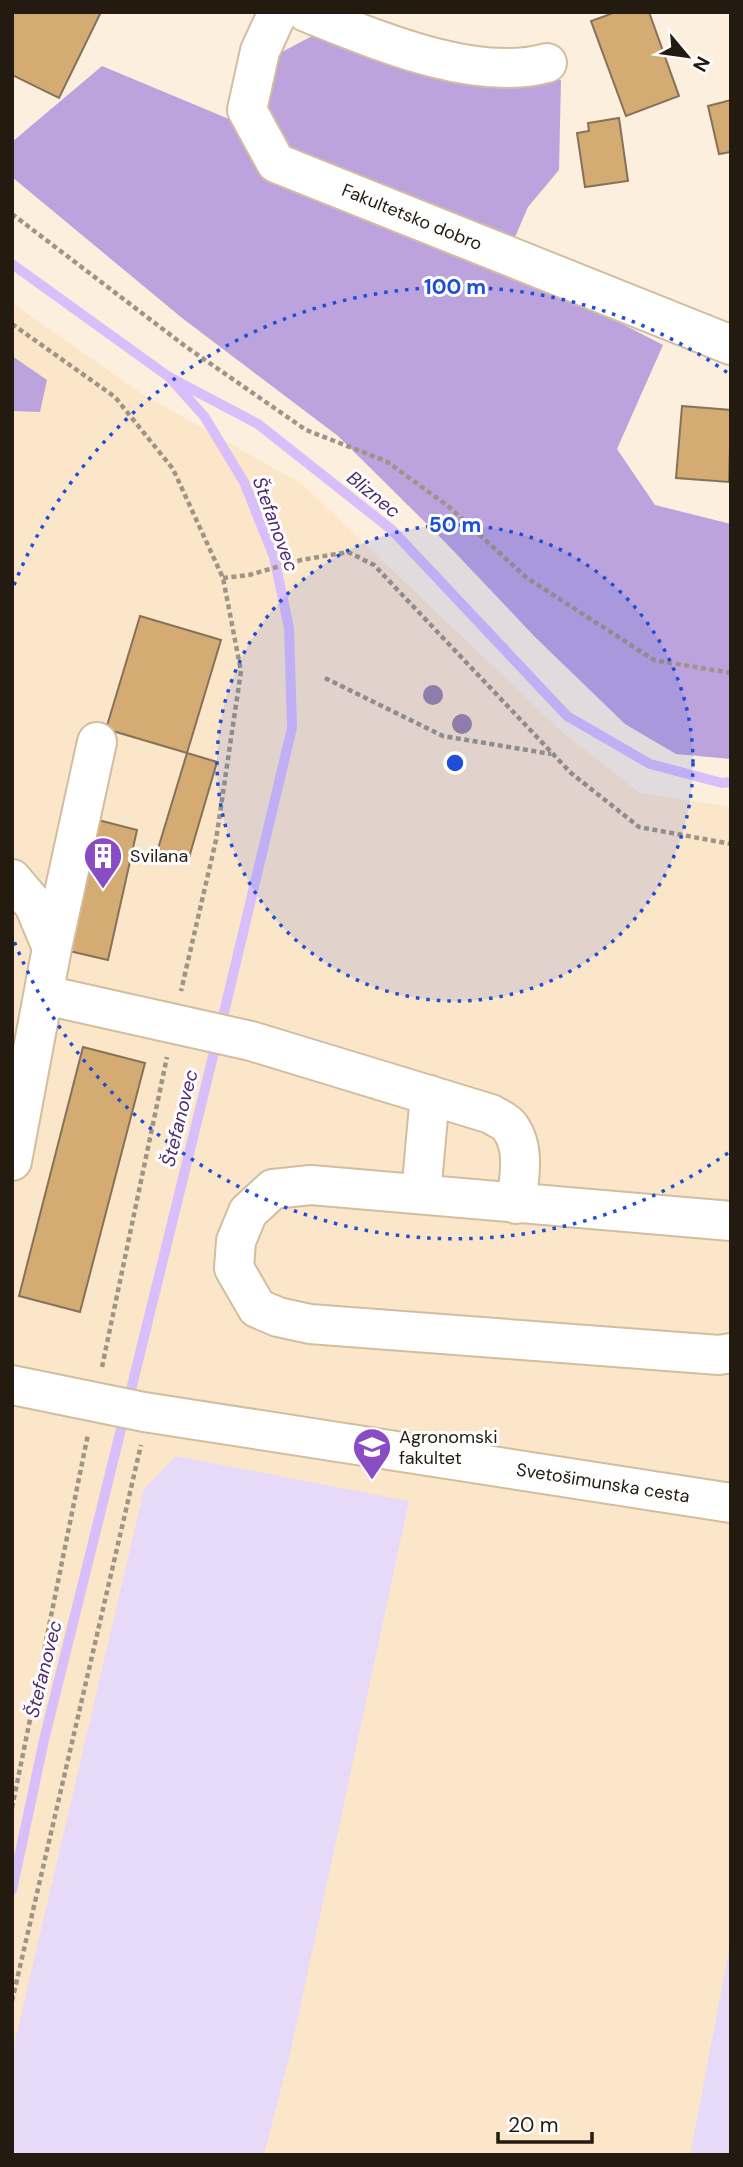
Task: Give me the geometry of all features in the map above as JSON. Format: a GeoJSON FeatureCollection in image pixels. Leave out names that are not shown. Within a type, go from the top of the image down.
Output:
{"type":"FeatureCollection","features":[{"type":"Feature","properties":{"kind":"street","name":"Fakultetsko dobro"},"geometry":{"type":"LineString","coordinates":[[278,12],[260,51],[247,110],[276,163],[715,339]]}},
{"type":"Feature","properties":{"kind":"street"},"geometry":{"type":"LineString","coordinates":[[306,12],[405,51],[472,64],[529,68],[547,63]]}},
{"type":"Feature","properties":{"kind":"street"},"geometry":{"type":"LineString","coordinates":[[12,1161],[52,948],[97,742]]}},
{"type":"Feature","properties":{"kind":"street"},"geometry":{"type":"LineString","coordinates":[[12,879],[34,905],[52,948]]}},
{"type":"Feature","properties":{"kind":"street"},"geometry":{"type":"LineString","coordinates":[[45,995],[251,1041],[491,1114],[509,1125],[516,1140],[521,1164],[516,1204]]}},
{"type":"Feature","properties":{"kind":"street"},"geometry":{"type":"LineString","coordinates":[[421,1194],[430,1096]]}},
{"type":"Feature","properties":{"kind":"street"},"geometry":{"type":"LineString","coordinates":[[731,1221],[311,1185],[273,1189],[248,1212],[236,1241],[234,1268],[257,1308],[278,1317],[310,1325],[719,1355],[731,1353]]}},
{"type":"Feature","properties":{"kind":"street","name":"Svetošimunska cesta"},"geometry":{"type":"LineString","coordinates":[[12,1385],[134,1418],[731,1503]]}},
{"type":"Feature","properties":{"kind":"path"},"geometry":{"type":"LineString","coordinates":[[12,214],[185,346],[306,429],[386,461],[448,506],[527,578],[654,660],[731,673]]}},
{"type":"Feature","properties":{"kind":"path"},"geometry":{"type":"LineString","coordinates":[[12,324],[115,397],[173,469],[223,579],[242,671],[216,840],[179,1025]]}},
{"type":"Feature","properties":{"kind":"path"},"geometry":{"type":"LineString","coordinates":[[223,579],[249,575],[301,560],[348,552],[374,565],[571,773],[639,827],[731,844]]}},
{"type":"Feature","properties":{"kind":"path"},"geometry":{"type":"LineString","coordinates":[[325,678],[443,736],[553,754]]}},
{"type":"Feature","properties":{"kind":"path"},"geometry":{"type":"LineString","coordinates":[[12,2001],[134,1418]]}},
{"type":"Feature","properties":{"kind":"shaded area"},"geometry":{"type":"Polygon","coordinates":[[[316,34],[441,72],[561,80],[559,170],[528,207],[509,251],[538,280],[663,345],[617,449],[655,505],[731,524],[731,759],[676,754],[625,724],[535,637],[445,542],[338,436],[182,318],[12,177],[12,142],[102,66],[253,129],[257,65],[316,34]]]}},
{"type":"Feature","properties":{"kind":"shaded area","name":"Agronomski fakultet"},"geometry":{"type":"Polygon","coordinates":[[[12,303],[142,394],[302,484],[562,732],[640,793],[731,807],[731,2155],[12,2155],[12,303]]]}},
{"type":"Feature","properties":{"kind":"shaded area"},"geometry":{"type":"Polygon","coordinates":[[[12,356],[47,380],[40,412],[12,411],[12,356]]]}},
{"type":"Feature","properties":{"kind":"shaded area"},"geometry":{"type":"Polygon","coordinates":[[[176,1456],[409,1501],[291,2050],[264,2155],[14,2155],[12,2054],[144,1489],[176,1456]]]}},
{"type":"Feature","properties":{"kind":"shaded area"},"geometry":{"type":"Polygon","coordinates":[[[731,1940],[731,2155],[690,2155],[731,1940]]]}},
{"type":"Feature","properties":{"kind":"building"},"geometry":{"type":"Polygon","coordinates":[[[12,12],[101,12],[59,98],[12,75],[12,12]]]}},
{"type":"Feature","properties":{"kind":"building"},"geometry":{"type":"Polygon","coordinates":[[[616,12],[649,12],[679,96],[626,116],[591,21],[616,12]]]}},
{"type":"Feature","properties":{"kind":"building"},"geometry":{"type":"Polygon","coordinates":[[[731,100],[731,152],[719,154],[708,106],[731,100]]]}},
{"type":"Feature","properties":{"kind":"building"},"geometry":{"type":"Polygon","coordinates":[[[619,118],[628,181],[585,187],[577,133],[589,131],[588,123],[619,118]]]}},
{"type":"Feature","properties":{"kind":"building"},"geometry":{"type":"Polygon","coordinates":[[[682,406],[731,410],[729,482],[676,478],[682,406]]]}},
{"type":"Feature","properties":{"kind":"building"},"geometry":{"type":"Polygon","coordinates":[[[140,616],[221,640],[187,753],[106,729],[140,616]]]}},
{"type":"Feature","properties":{"kind":"building"},"geometry":{"type":"Polygon","coordinates":[[[187,753],[217,762],[188,861],[157,852],[187,753]]]}},
{"type":"Feature","properties":{"kind":"building","name":"Svilana"},"geometry":{"type":"Polygon","coordinates":[[[98,820],[137,830],[108,960],[69,951],[98,820]]]}},
{"type":"Feature","properties":{"kind":"building"},"geometry":{"type":"Polygon","coordinates":[[[83,1047],[145,1063],[80,1312],[19,1296],[83,1047]]]}},
{"type":"Feature","properties":{"kind":"waterway","name":"Bliznec"},"geometry":{"type":"LineString","coordinates":[[12,264],[169,377],[258,424],[392,530],[567,716],[650,764],[722,783],[731,782]]}},
{"type":"Feature","properties":{"kind":"waterway","name":"Štefanovec"},"geometry":{"type":"LineString","coordinates":[[169,377],[204,416],[244,482],[274,557],[289,628],[292,728],[221,1025]]}},
{"type":"Feature","properties":{"kind":"waterway","name":"Štefanovec"},"geometry":{"type":"LineString","coordinates":[[128,1402],[217,1040]]}},
{"type":"Feature","properties":{"kind":"waterway","name":"Štefanovec"},"geometry":{"type":"LineString","coordinates":[[12,1890],[44,1740],[124,1417]]}},
{"type":"Feature","properties":{"kind":"place","name":"Svilana"},"geometry":{"type":"Point","coordinates":[103,890]}},
{"type":"Feature","properties":{"kind":"place","name":"Agronomski fakultet"},"geometry":{"type":"Point","coordinates":[372,1481]}}]}
